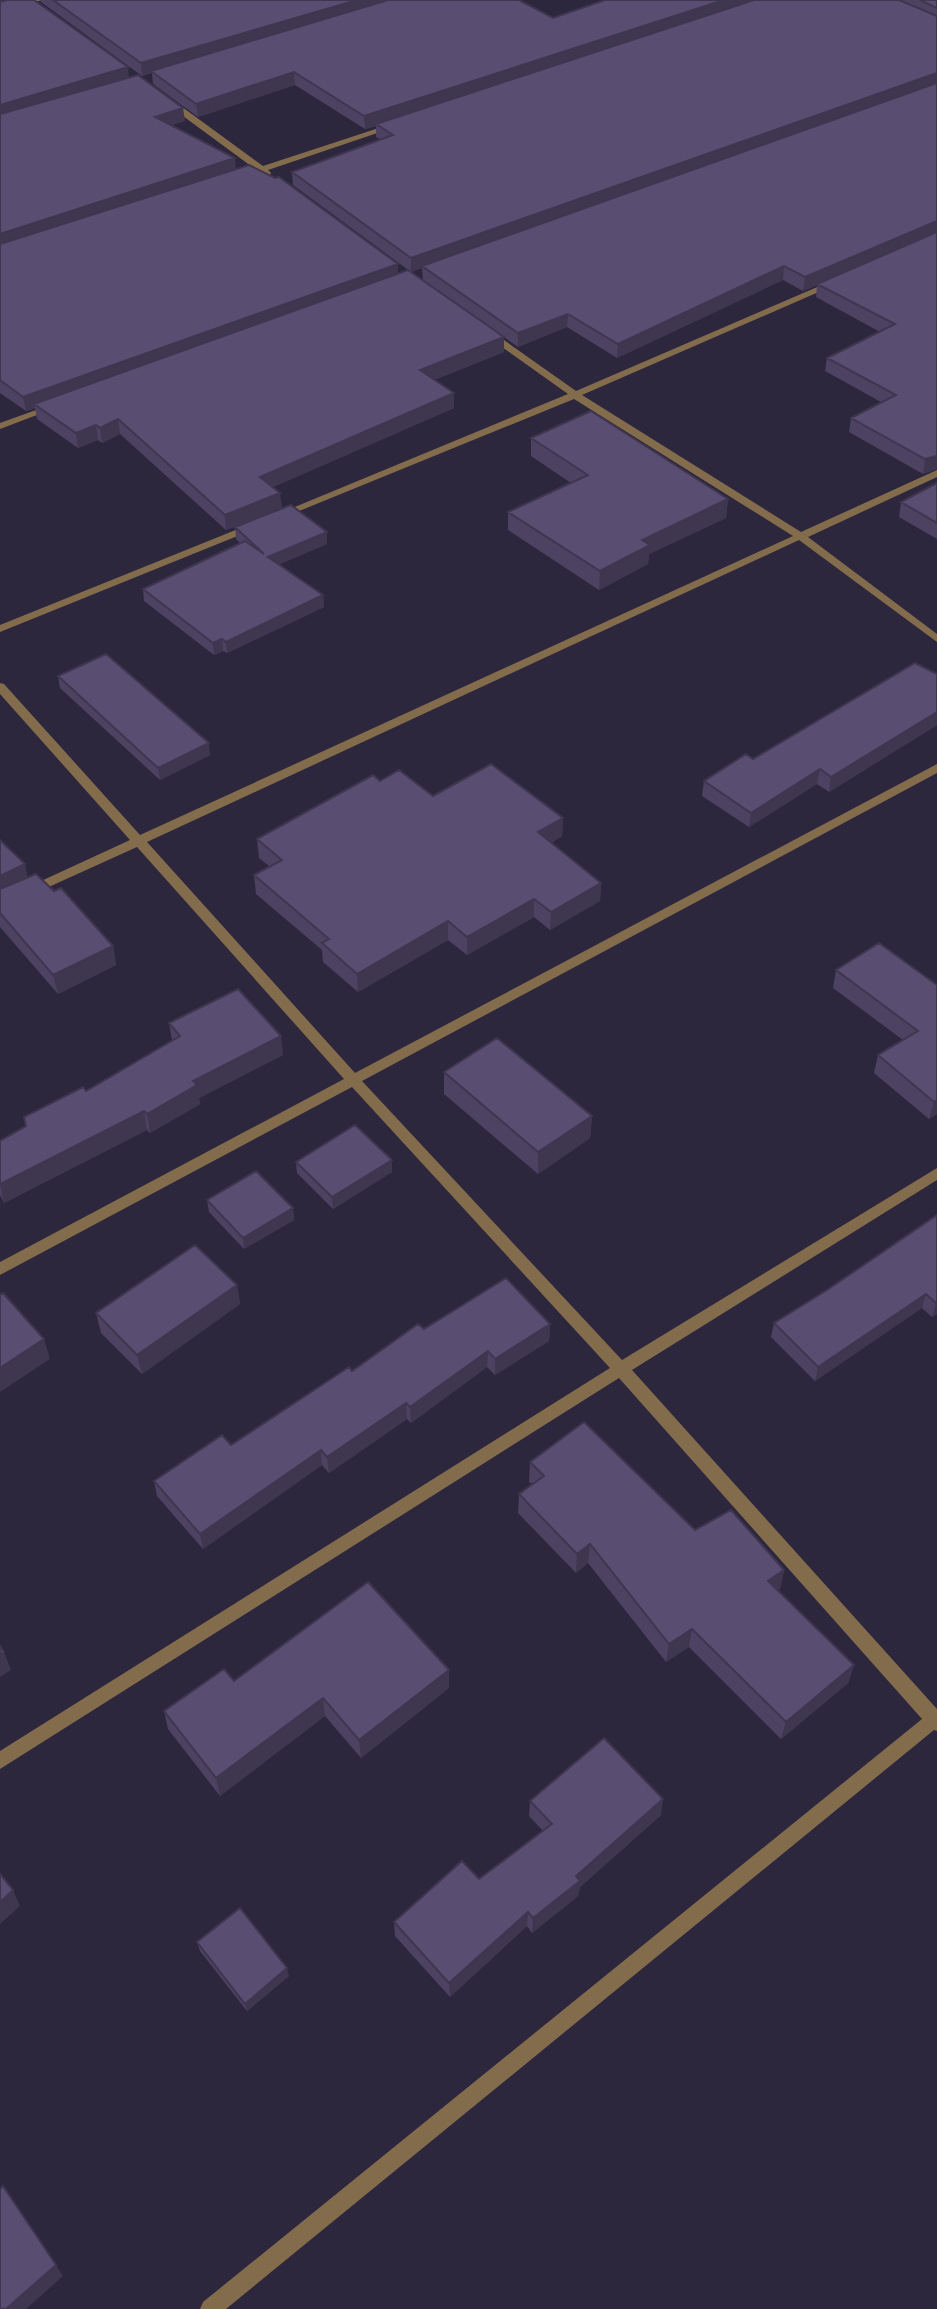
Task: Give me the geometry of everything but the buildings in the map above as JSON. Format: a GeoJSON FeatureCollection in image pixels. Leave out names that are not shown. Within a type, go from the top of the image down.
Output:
{"type":"FeatureCollection","features":[{"type":"Feature","properties":{"kind":"street"},"geometry":{"type":"LineString","coordinates":[[0,10],[32,1],[42,10]]}},
{"type":"Feature","properties":{"kind":"street"},"geometry":{"type":"LineString","coordinates":[[163,97],[273,177]]}},
{"type":"Feature","properties":{"kind":"street"},"geometry":{"type":"LineString","coordinates":[[236,178],[408,122]]}},
{"type":"Feature","properties":{"kind":"street"},"geometry":{"type":"LineString","coordinates":[[0,629],[575,395],[837,282]]}},
{"type":"Feature","properties":{"kind":"street"},"geometry":{"type":"LineString","coordinates":[[477,326],[575,395],[799,535],[937,639]]}},
{"type":"Feature","properties":{"kind":"street"},"geometry":{"type":"LineString","coordinates":[[0,426],[64,403]]}},
{"type":"Feature","properties":{"kind":"street"},"geometry":{"type":"LineString","coordinates":[[0,905],[937,473]]}},
{"type":"Feature","properties":{"kind":"street"},"geometry":{"type":"LineString","coordinates":[[0,687],[136,841],[621,1369],[936,1720],[210,2309]]}},
{"type":"Feature","properties":{"kind":"street"},"geometry":{"type":"LineString","coordinates":[[0,1269],[937,768]]}},
{"type":"Feature","properties":{"kind":"street"},"geometry":{"type":"LineString","coordinates":[[0,1761],[937,1173]]}}]}
